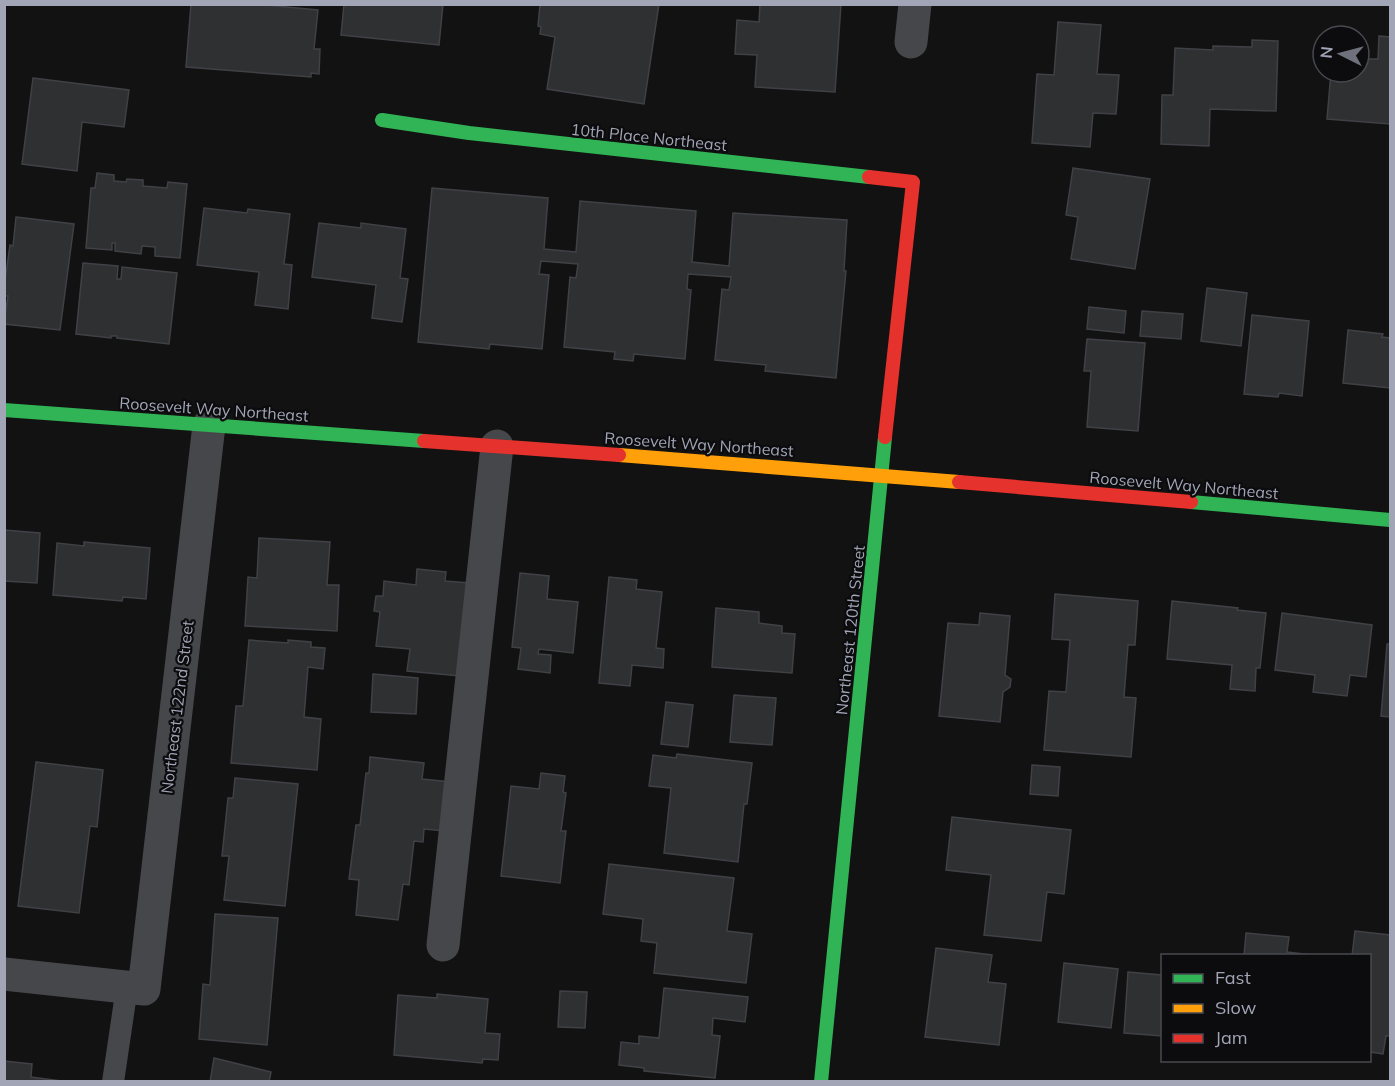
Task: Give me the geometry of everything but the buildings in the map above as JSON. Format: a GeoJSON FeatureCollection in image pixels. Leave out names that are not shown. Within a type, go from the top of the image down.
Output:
{"type":"FeatureCollection","features":[{"type":"Feature","properties":{"kind":"street"},"geometry":{"type":"LineString","coordinates":[[911,42],[915,4]]}},
{"type":"Feature","properties":{"kind":"street","name":"10th Place Northeast"},"geometry":{"type":"LineString","coordinates":[[382,120],[469,134],[913,182]]}},
{"type":"Feature","properties":{"kind":"street","name":"Northeast 120th Street"},"geometry":{"type":"LineString","coordinates":[[822,1082],[881,475],[913,182]]}},
{"type":"Feature","properties":{"kind":"street","name":"Roosevelt Way Northeast"},"geometry":{"type":"LineString","coordinates":[[4,410],[881,475],[1390,520]]}},
{"type":"Feature","properties":{"kind":"street","name":"Northeast 122nd Street"},"geometry":{"type":"LineString","coordinates":[[135,988],[209,425]]}},
{"type":"Feature","properties":{"kind":"street"},"geometry":{"type":"LineString","coordinates":[[443,945],[497,446]]}},
{"type":"Feature","properties":{"kind":"street"},"geometry":{"type":"LineString","coordinates":[[4,974],[135,988]]}},
{"type":"Feature","properties":{"kind":"lane"},"geometry":{"type":"LineString","coordinates":[[113,1082],[135,988]]}},
{"type":"Feature","properties":{"kind":"traffic: fast"},"geometry":{"type":"LineString","coordinates":[[382,120],[469,133],[869,177]]}},
{"type":"Feature","properties":{"kind":"traffic: fast"},"geometry":{"type":"LineString","coordinates":[[4,410],[424,441]]}},
{"type":"Feature","properties":{"kind":"traffic: fast"},"geometry":{"type":"LineString","coordinates":[[821,1082],[885,437]]}},
{"type":"Feature","properties":{"kind":"traffic: fast"},"geometry":{"type":"LineString","coordinates":[[1191,502],[1390,520]]}},
{"type":"Feature","properties":{"kind":"traffic: slow"},"geometry":{"type":"LineString","coordinates":[[619,455],[959,482]]}},
{"type":"Feature","properties":{"kind":"traffic: jam"},"geometry":{"type":"LineString","coordinates":[[869,177],[913,182],[885,437]]}},
{"type":"Feature","properties":{"kind":"traffic: jam"},"geometry":{"type":"LineString","coordinates":[[424,441],[619,455]]}},
{"type":"Feature","properties":{"kind":"traffic: jam"},"geometry":{"type":"LineString","coordinates":[[959,482],[1191,502]]}}]}
